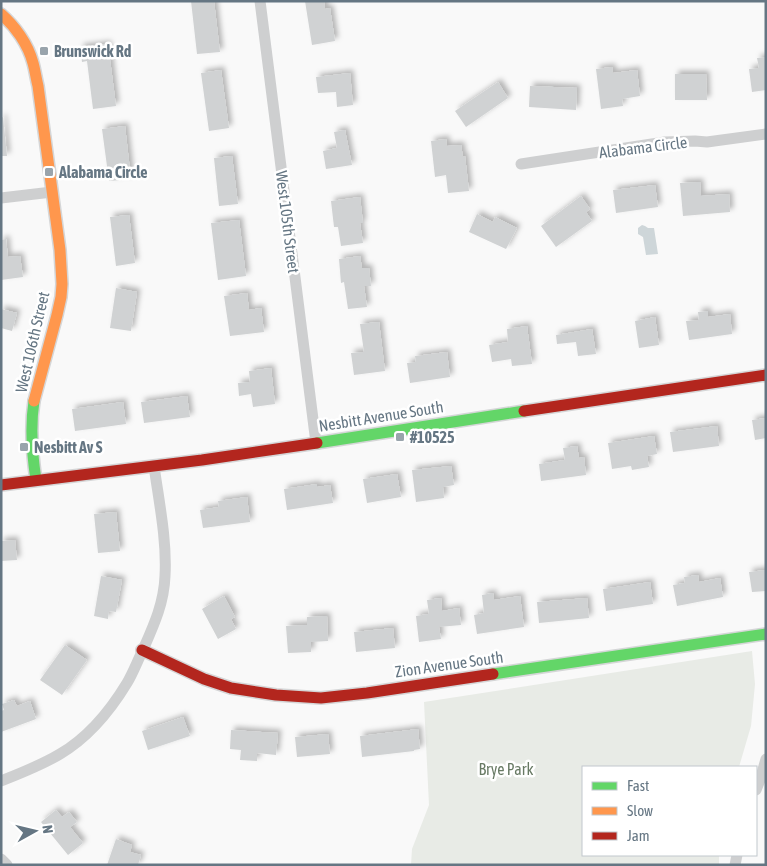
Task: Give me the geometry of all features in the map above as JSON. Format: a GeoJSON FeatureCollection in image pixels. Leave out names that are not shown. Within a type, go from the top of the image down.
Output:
{"type":"FeatureCollection","features":[{"type":"Feature","properties":{"kind":"street","name":"West 105th Street"},"geometry":{"type":"LineString","coordinates":[[260,1],[316,443]]}},
{"type":"Feature","properties":{"kind":"street","name":"West 106th Street"},"geometry":{"type":"LineString","coordinates":[[1,14],[21,37],[33,61],[60,250],[62,277],[60,302],[35,398],[32,428],[36,480]]}},
{"type":"Feature","properties":{"kind":"street","name":"Alabama Circle"},"geometry":{"type":"LineString","coordinates":[[521,164],[665,142],[707,142],[766,134]]}},
{"type":"Feature","properties":{"kind":"street"},"geometry":{"type":"LineString","coordinates":[[1,198],[52,192]]}},
{"type":"Feature","properties":{"kind":"street","name":"Nesbitt Avenue South"},"geometry":{"type":"LineString","coordinates":[[1,485],[316,443],[766,375]]}},
{"type":"Feature","properties":{"kind":"street"},"geometry":{"type":"LineString","coordinates":[[1,781],[61,754],[88,734],[110,709],[128,681],[154,625],[162,602],[165,552],[154,466]]}},
{"type":"Feature","properties":{"kind":"street","name":"Zion Avenue South"},"geometry":{"type":"LineString","coordinates":[[142,650],[231,688],[276,695],[321,698],[766,634]]}},
{"type":"Feature","properties":{"kind":"street"},"geometry":{"type":"LineString","coordinates":[[757,788],[766,759]]}},
{"type":"Feature","properties":{"kind":"street"},"geometry":{"type":"LineString","coordinates":[[1,859],[7,865]]}},
{"type":"Feature","properties":{"kind":"green space","name":"Brye Park"},"geometry":{"type":"Polygon","coordinates":[[[752,651],[755,684],[751,726],[739,766],[582,766],[582,856],[719,856],[719,865],[411,865],[412,849],[429,805],[424,702],[752,651]]]}},
{"type":"Feature","properties":{"kind":"shaded area"},"geometry":{"type":"Polygon","coordinates":[[[642,225],[654,228],[658,254],[646,255],[643,237],[638,234],[638,228],[642,225]]]}},
{"type":"Feature","properties":{"kind":"building"},"geometry":{"type":"Polygon","coordinates":[[[191,1],[214,1],[220,52],[197,54],[191,1]]]}},
{"type":"Feature","properties":{"kind":"building"},"geometry":{"type":"Polygon","coordinates":[[[305,1],[324,1],[325,9],[330,8],[335,41],[312,45],[305,1]]]}},
{"type":"Feature","properties":{"kind":"building"},"geometry":{"type":"Polygon","coordinates":[[[108,44],[116,106],[93,109],[87,61],[82,62],[80,47],[108,44]]]}},
{"type":"Feature","properties":{"kind":"building"},"geometry":{"type":"Polygon","coordinates":[[[766,57],[766,90],[752,92],[749,69],[759,68],[757,58],[766,57]]]}},
{"type":"Feature","properties":{"kind":"building"},"geometry":{"type":"Polygon","coordinates":[[[612,67],[613,73],[637,70],[640,96],[622,99],[623,106],[601,109],[596,69],[612,67]]]}},
{"type":"Feature","properties":{"kind":"building"},"geometry":{"type":"Polygon","coordinates":[[[221,70],[229,128],[209,131],[201,73],[221,70]]]}},
{"type":"Feature","properties":{"kind":"building"},"geometry":{"type":"Polygon","coordinates":[[[350,73],[353,105],[337,107],[336,92],[318,93],[316,77],[350,73]]]}},
{"type":"Feature","properties":{"kind":"building"},"geometry":{"type":"Polygon","coordinates":[[[675,74],[706,74],[707,100],[675,100],[675,74]]]}},
{"type":"Feature","properties":{"kind":"building"},"geometry":{"type":"Polygon","coordinates":[[[498,82],[508,98],[466,127],[455,111],[498,82]]]}},
{"type":"Feature","properties":{"kind":"building"},"geometry":{"type":"Polygon","coordinates":[[[530,86],[577,88],[576,110],[529,107],[530,86]]]}},
{"type":"Feature","properties":{"kind":"building"},"geometry":{"type":"Polygon","coordinates":[[[3,117],[7,156],[1,156],[1,118],[3,117]]]}},
{"type":"Feature","properties":{"kind":"building"},"geometry":{"type":"Polygon","coordinates":[[[125,126],[131,179],[109,181],[102,129],[125,126]]]}},
{"type":"Feature","properties":{"kind":"building"},"geometry":{"type":"Polygon","coordinates":[[[345,130],[352,165],[326,169],[323,151],[337,148],[334,132],[345,130]]]}},
{"type":"Feature","properties":{"kind":"building"},"geometry":{"type":"Polygon","coordinates":[[[446,139],[447,146],[461,145],[463,157],[465,156],[469,191],[448,193],[446,175],[435,177],[431,141],[446,139]]]}},
{"type":"Feature","properties":{"kind":"building"},"geometry":{"type":"Polygon","coordinates":[[[232,156],[238,204],[219,206],[214,158],[232,156]]]}},
{"type":"Feature","properties":{"kind":"building"},"geometry":{"type":"Polygon","coordinates":[[[700,182],[701,196],[729,194],[730,212],[683,216],[680,183],[700,182]]]}},
{"type":"Feature","properties":{"kind":"building"},"geometry":{"type":"Polygon","coordinates":[[[655,185],[658,207],[616,213],[613,190],[655,185]]]}},
{"type":"Feature","properties":{"kind":"building"},"geometry":{"type":"Polygon","coordinates":[[[581,196],[590,209],[586,212],[592,221],[556,247],[541,226],[581,196]]]}},
{"type":"Feature","properties":{"kind":"building"},"geometry":{"type":"Polygon","coordinates":[[[360,197],[363,223],[360,223],[363,243],[341,246],[338,227],[334,227],[331,201],[360,197]]]}},
{"type":"Feature","properties":{"kind":"building"},"geometry":{"type":"Polygon","coordinates":[[[477,214],[493,222],[495,217],[517,228],[506,249],[469,232],[477,214]]]}},
{"type":"Feature","properties":{"kind":"building"},"geometry":{"type":"Polygon","coordinates":[[[129,215],[135,263],[116,266],[110,217],[129,215]]]}},
{"type":"Feature","properties":{"kind":"building"},"geometry":{"type":"Polygon","coordinates":[[[239,220],[246,276],[218,280],[211,223],[239,220]]]}},
{"type":"Feature","properties":{"kind":"building"},"geometry":{"type":"Polygon","coordinates":[[[6,239],[8,257],[20,256],[23,277],[1,280],[1,240],[6,239]]]}},
{"type":"Feature","properties":{"kind":"building"},"geometry":{"type":"Polygon","coordinates":[[[360,256],[362,268],[369,268],[371,286],[364,286],[367,307],[348,309],[344,282],[341,283],[339,259],[360,256]]]}},
{"type":"Feature","properties":{"kind":"building"},"geometry":{"type":"Polygon","coordinates":[[[116,288],[137,292],[131,331],[110,328],[116,288]]]}},
{"type":"Feature","properties":{"kind":"building"},"geometry":{"type":"Polygon","coordinates":[[[247,293],[249,310],[261,308],[264,332],[230,336],[224,296],[247,293]]]}},
{"type":"Feature","properties":{"kind":"building"},"geometry":{"type":"Polygon","coordinates":[[[1,309],[17,313],[12,331],[1,328],[1,309]]]}},
{"type":"Feature","properties":{"kind":"building"},"geometry":{"type":"Polygon","coordinates":[[[708,311],[708,317],[730,314],[732,334],[689,340],[686,321],[699,320],[698,312],[708,311]]]}},
{"type":"Feature","properties":{"kind":"building"},"geometry":{"type":"Polygon","coordinates":[[[655,317],[659,345],[639,348],[635,321],[655,317]]]}},
{"type":"Feature","properties":{"kind":"building"},"geometry":{"type":"Polygon","coordinates":[[[379,322],[385,371],[354,375],[351,353],[364,352],[360,324],[379,322]]]}},
{"type":"Feature","properties":{"kind":"building"},"geometry":{"type":"Polygon","coordinates":[[[527,326],[532,364],[512,366],[511,359],[492,362],[489,345],[508,342],[507,329],[527,326]]]}},
{"type":"Feature","properties":{"kind":"building"},"geometry":{"type":"Polygon","coordinates":[[[592,329],[596,354],[578,356],[576,342],[557,344],[556,335],[592,329]]]}},
{"type":"Feature","properties":{"kind":"building"},"geometry":{"type":"Polygon","coordinates":[[[447,352],[450,377],[410,383],[407,363],[416,362],[415,356],[447,352]]]}},
{"type":"Feature","properties":{"kind":"building"},"geometry":{"type":"Polygon","coordinates":[[[271,368],[275,404],[253,407],[251,394],[239,396],[238,383],[250,382],[249,371],[271,368]]]}},
{"type":"Feature","properties":{"kind":"building"},"geometry":{"type":"Polygon","coordinates":[[[187,396],[190,417],[144,423],[141,402],[187,396]]]}},
{"type":"Feature","properties":{"kind":"building"},"geometry":{"type":"Polygon","coordinates":[[[123,402],[126,424],[75,431],[72,409],[123,402]]]}},
{"type":"Feature","properties":{"kind":"building"},"geometry":{"type":"Polygon","coordinates":[[[766,418],[766,438],[755,440],[752,420],[766,418]]]}},
{"type":"Feature","properties":{"kind":"building"},"geometry":{"type":"Polygon","coordinates":[[[717,426],[719,446],[673,452],[670,432],[717,426]]]}},
{"type":"Feature","properties":{"kind":"building"},"geometry":{"type":"Polygon","coordinates":[[[654,436],[657,454],[647,456],[649,467],[632,470],[631,466],[612,469],[608,443],[654,436]]]}},
{"type":"Feature","properties":{"kind":"building"},"geometry":{"type":"Polygon","coordinates":[[[577,446],[579,458],[584,457],[586,475],[541,481],[539,464],[565,460],[563,448],[577,446]]]}},
{"type":"Feature","properties":{"kind":"building"},"geometry":{"type":"Polygon","coordinates":[[[451,466],[454,485],[443,487],[444,498],[416,502],[412,470],[451,466]]]}},
{"type":"Feature","properties":{"kind":"building"},"geometry":{"type":"Polygon","coordinates":[[[397,474],[401,497],[367,503],[363,479],[397,474]]]}},
{"type":"Feature","properties":{"kind":"building"},"geometry":{"type":"Polygon","coordinates":[[[317,484],[317,487],[330,485],[333,503],[287,510],[284,489],[317,484]]]}},
{"type":"Feature","properties":{"kind":"building"},"geometry":{"type":"Polygon","coordinates":[[[247,497],[250,522],[203,528],[200,510],[219,507],[218,501],[247,497]]]}},
{"type":"Feature","properties":{"kind":"building"},"geometry":{"type":"Polygon","coordinates":[[[116,512],[120,551],[98,553],[94,514],[116,512]]]}},
{"type":"Feature","properties":{"kind":"building"},"geometry":{"type":"Polygon","coordinates":[[[15,540],[17,560],[1,561],[1,541],[15,540]]]}},
{"type":"Feature","properties":{"kind":"building"},"geometry":{"type":"Polygon","coordinates":[[[766,570],[766,591],[752,592],[749,572],[766,570]]]}},
{"type":"Feature","properties":{"kind":"building"},"geometry":{"type":"Polygon","coordinates":[[[698,575],[699,582],[720,578],[723,597],[677,606],[673,585],[685,583],[684,577],[698,575]]]}},
{"type":"Feature","properties":{"kind":"building"},"geometry":{"type":"Polygon","coordinates":[[[101,576],[122,580],[116,612],[109,611],[108,619],[94,616],[101,576]]]}},
{"type":"Feature","properties":{"kind":"building"},"geometry":{"type":"Polygon","coordinates":[[[650,582],[653,604],[606,611],[603,589],[650,582]]]}},
{"type":"Feature","properties":{"kind":"building"},"geometry":{"type":"Polygon","coordinates":[[[493,593],[494,600],[520,596],[524,627],[477,634],[474,615],[484,613],[482,595],[493,593]]]}},
{"type":"Feature","properties":{"kind":"building"},"geometry":{"type":"Polygon","coordinates":[[[224,596],[235,617],[231,619],[236,629],[218,639],[202,609],[224,596]]]}},
{"type":"Feature","properties":{"kind":"building"},"geometry":{"type":"Polygon","coordinates":[[[441,598],[442,611],[459,608],[461,625],[439,627],[441,639],[419,642],[416,616],[429,614],[427,600],[441,598]]]}},
{"type":"Feature","properties":{"kind":"building"},"geometry":{"type":"Polygon","coordinates":[[[587,598],[589,618],[539,623],[537,602],[587,598]]]}},
{"type":"Feature","properties":{"kind":"building"},"geometry":{"type":"Polygon","coordinates":[[[327,616],[328,641],[311,642],[311,652],[288,653],[286,626],[307,625],[307,617],[327,616]]]}},
{"type":"Feature","properties":{"kind":"building"},"geometry":{"type":"Polygon","coordinates":[[[393,628],[395,648],[356,652],[354,632],[393,628]]]}},
{"type":"Feature","properties":{"kind":"building"},"geometry":{"type":"Polygon","coordinates":[[[65,645],[87,660],[62,695],[40,680],[65,645]]]}},
{"type":"Feature","properties":{"kind":"building"},"geometry":{"type":"Polygon","coordinates":[[[14,700],[17,706],[30,701],[36,719],[1,732],[1,711],[4,710],[2,704],[14,700]]]}},
{"type":"Feature","properties":{"kind":"building"},"geometry":{"type":"Polygon","coordinates":[[[183,717],[190,736],[148,750],[142,731],[183,717]]]}},
{"type":"Feature","properties":{"kind":"building"},"geometry":{"type":"Polygon","coordinates":[[[418,729],[420,749],[362,757],[360,736],[418,729]]]}},
{"type":"Feature","properties":{"kind":"building"},"geometry":{"type":"Polygon","coordinates":[[[231,730],[278,733],[276,755],[257,753],[257,761],[240,760],[241,750],[230,749],[231,730]]]}},
{"type":"Feature","properties":{"kind":"building"},"geometry":{"type":"Polygon","coordinates":[[[328,734],[330,754],[297,757],[295,737],[328,734]]]}},
{"type":"Feature","properties":{"kind":"building"},"geometry":{"type":"Polygon","coordinates":[[[56,810],[62,817],[69,812],[77,822],[70,827],[83,843],[68,855],[41,822],[56,810]]]}},
{"type":"Feature","properties":{"kind":"building"},"geometry":{"type":"Polygon","coordinates":[[[116,839],[132,845],[130,852],[141,855],[138,865],[107,865],[116,839]]]}},
{"type":"Feature","properties":{"kind":"traffic: fast"},"geometry":{"type":"LineString","coordinates":[[34,401],[32,440],[36,480]]}},
{"type":"Feature","properties":{"kind":"traffic: fast"},"geometry":{"type":"LineString","coordinates":[[317,443],[524,411]]}},
{"type":"Feature","properties":{"kind":"traffic: fast"},"geometry":{"type":"LineString","coordinates":[[493,674],[766,634]]}},
{"type":"Feature","properties":{"kind":"traffic: slow"},"geometry":{"type":"LineString","coordinates":[[1,14],[20,36],[28,49],[34,66],[60,250],[61,297],[34,401]]}},
{"type":"Feature","properties":{"kind":"traffic: jam"},"geometry":{"type":"LineString","coordinates":[[524,411],[766,375]]}},
{"type":"Feature","properties":{"kind":"traffic: jam"},"geometry":{"type":"LineString","coordinates":[[1,485],[202,460],[317,443]]}},
{"type":"Feature","properties":{"kind":"traffic: jam"},"geometry":{"type":"LineString","coordinates":[[142,650],[204,679],[231,688],[276,695],[321,698],[493,674]]}},
{"type":"Feature","properties":{"kind":"place","name":"Brunswick Rd"},"geometry":{"type":"Point","coordinates":[44,51]}},
{"type":"Feature","properties":{"kind":"place","name":"Alabama Circle"},"geometry":{"type":"Point","coordinates":[49,172]}},
{"type":"Feature","properties":{"kind":"place","name":"#10525"},"geometry":{"type":"Point","coordinates":[400,437]}},
{"type":"Feature","properties":{"kind":"place","name":"Nesbitt Av S"},"geometry":{"type":"Point","coordinates":[24,447]}}]}
